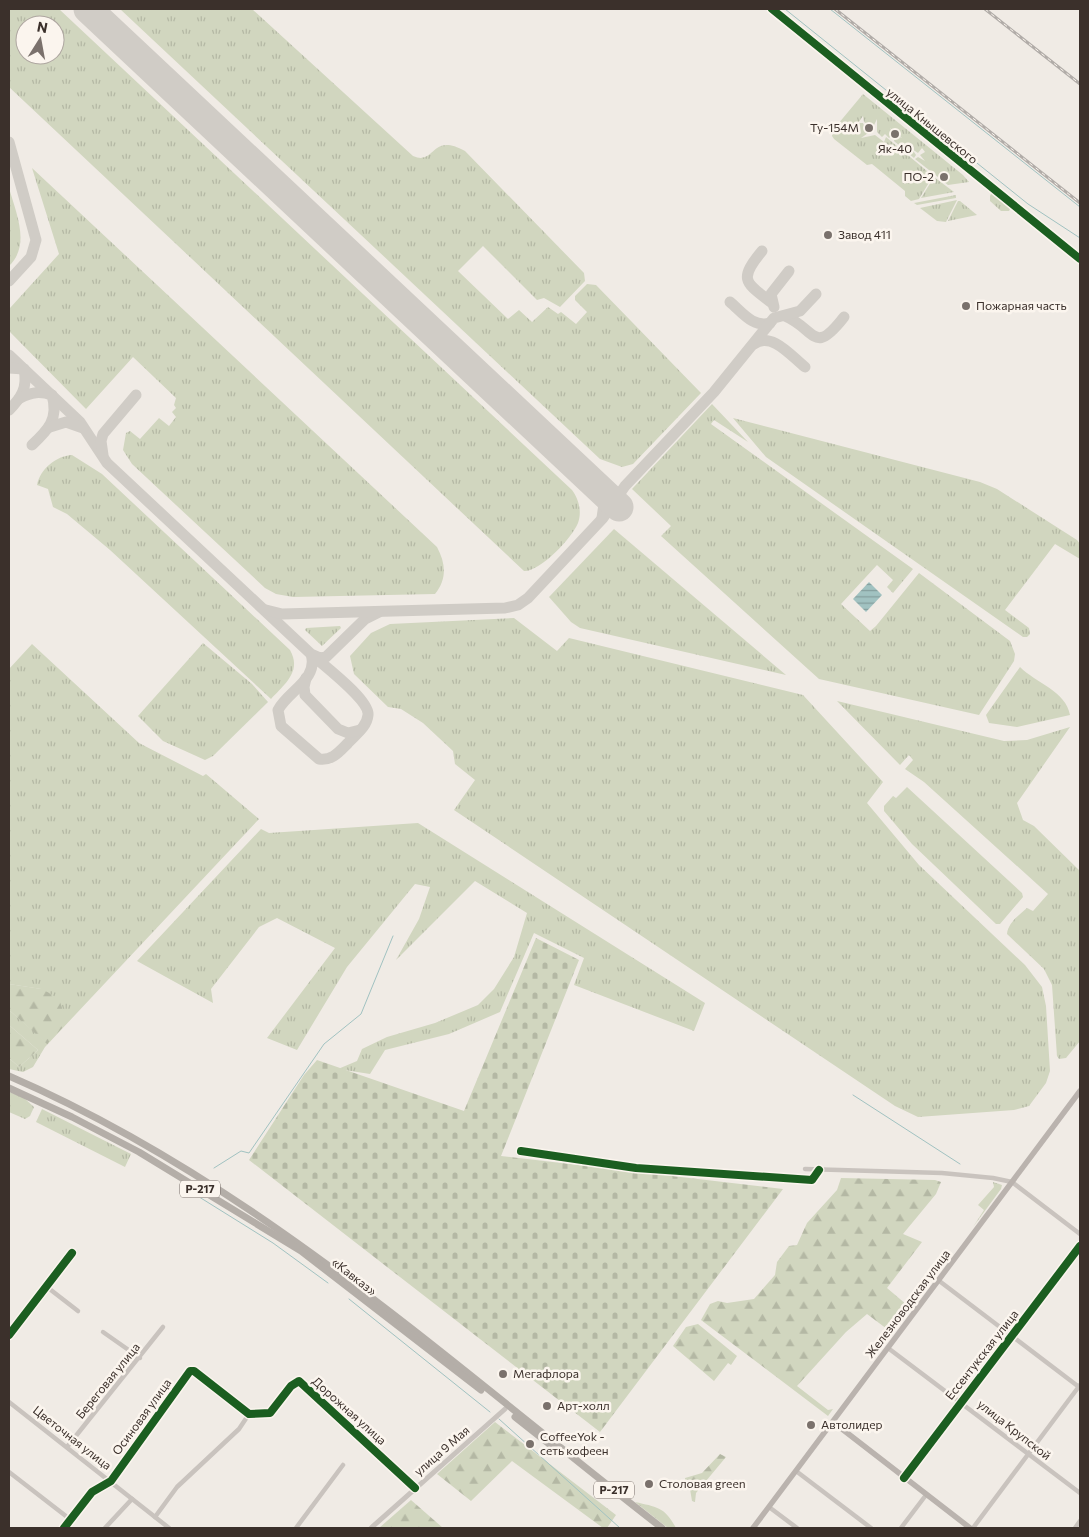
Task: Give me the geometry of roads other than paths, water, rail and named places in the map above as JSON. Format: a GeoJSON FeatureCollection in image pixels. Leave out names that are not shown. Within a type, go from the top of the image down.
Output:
{"type":"FeatureCollection","features":[{"type":"Feature","properties":{"kind":"highway"},"geometry":{"type":"LineString","coordinates":[[9,1077],[18,1084],[16,1086],[9,1086]]}},
{"type":"Feature","properties":{"kind":"highway","name":"«Кавказ»"},"geometry":{"type":"LineString","coordinates":[[9,1077],[70,1106],[160,1154],[300,1243],[452,1360],[662,1528]]}},
{"type":"Feature","properties":{"kind":"highway","name":"«Кавказ»"},"geometry":{"type":"LineString","coordinates":[[9,1086],[138,1152],[301,1251],[655,1528]]}},
{"type":"Feature","properties":{"kind":"highway"},"geometry":{"type":"LineString","coordinates":[[70,1106],[39,1092],[36,1094],[38,1098],[72,1117]]}},
{"type":"Feature","properties":{"kind":"main road","name":"Железноводская улица"},"geometry":{"type":"LineString","coordinates":[[753,1528],[1080,1091]]}},
{"type":"Feature","properties":{"kind":"main road"},"geometry":{"type":"LineString","coordinates":[[833,1422],[971,1528]]}},
{"type":"Feature","properties":{"kind":"street","name":"улица Кнышевского"},"geometry":{"type":"LineString","coordinates":[[772,9],[1080,259]]}},
{"type":"Feature","properties":{"kind":"street"},"geometry":{"type":"LineString","coordinates":[[521,1151],[636,1168],[812,1180],[820,1170]]}},
{"type":"Feature","properties":{"kind":"street"},"geometry":{"type":"LineString","coordinates":[[805,1170],[942,1173],[989,1177],[1012,1182],[1080,1234]]}},
{"type":"Feature","properties":{"kind":"street","name":"Ессентукская улица"},"geometry":{"type":"LineString","coordinates":[[904,1478],[960,1401],[1080,1246]]}},
{"type":"Feature","properties":{"kind":"street"},"geometry":{"type":"LineString","coordinates":[[9,1336],[72,1253]]}},
{"type":"Feature","properties":{"kind":"street"},"geometry":{"type":"LineString","coordinates":[[938,1280],[1080,1387],[971,1528]]}},
{"type":"Feature","properties":{"kind":"street"},"geometry":{"type":"LineString","coordinates":[[47,1287],[78,1311]]}},
{"type":"Feature","properties":{"kind":"street","name":"Береговая улица"},"geometry":{"type":"LineString","coordinates":[[67,1447],[163,1327]]}},
{"type":"Feature","properties":{"kind":"street"},"geometry":{"type":"LineString","coordinates":[[103,1332],[140,1358]]}},
{"type":"Feature","properties":{"kind":"street","name":"улица Крупской"},"geometry":{"type":"LineString","coordinates":[[888,1348],[1080,1493]]}},
{"type":"Feature","properties":{"kind":"street","name":"Осиновая улица"},"geometry":{"type":"LineString","coordinates":[[112,1481],[190,1371],[194,1371],[249,1414]]}},
{"type":"Feature","properties":{"kind":"street","name":"Дорожная улица"},"geometry":{"type":"LineString","coordinates":[[249,1414],[270,1413],[291,1386],[300,1381],[415,1488]]}},
{"type":"Feature","properties":{"kind":"street","name":"Цветочная улица"},"geometry":{"type":"LineString","coordinates":[[9,1402],[112,1481],[168,1528]]}},
{"type":"Feature","properties":{"kind":"street","name":"улица 9 Мая"},"geometry":{"type":"LineString","coordinates":[[370,1528],[505,1409]]}},
{"type":"Feature","properties":{"kind":"street"},"geometry":{"type":"LineString","coordinates":[[155,1518],[177,1487],[239,1429],[249,1414]]}},
{"type":"Feature","properties":{"kind":"street"},"geometry":{"type":"LineString","coordinates":[[296,1528],[343,1465]]}},
{"type":"Feature","properties":{"kind":"street"},"geometry":{"type":"LineString","coordinates":[[796,1471],[871,1528]]}},
{"type":"Feature","properties":{"kind":"street"},"geometry":{"type":"LineString","coordinates":[[9,1472],[71,1520]]}},
{"type":"Feature","properties":{"kind":"street"},"geometry":{"type":"LineString","coordinates":[[64,1528],[92,1492],[112,1481]]}},
{"type":"Feature","properties":{"kind":"street"},"geometry":{"type":"LineString","coordinates":[[901,1528],[926,1494]]}},
{"type":"Feature","properties":{"kind":"street"},"geometry":{"type":"LineString","coordinates":[[105,1528],[132,1499]]}},
{"type":"Feature","properties":{"kind":"street"},"geometry":{"type":"LineString","coordinates":[[769,1506],[797,1528]]}},
{"type":"Feature","properties":{"kind":"street"},"geometry":{"type":"LineString","coordinates":[[1075,1528],[1080,1521]]}},
{"type":"Feature","properties":{"kind":"water"},"geometry":{"type":"Polygon","coordinates":[[[869,582],[882,595],[866,612],[853,599],[869,582]]]}},
{"type":"Feature","properties":{"kind":"waterway"},"geometry":{"type":"LineString","coordinates":[[785,9],[1028,204],[1080,238]]}},
{"type":"Feature","properties":{"kind":"waterway"},"geometry":{"type":"LineString","coordinates":[[830,9],[1080,207]]}},
{"type":"Feature","properties":{"kind":"waterway"},"geometry":{"type":"LineString","coordinates":[[214,1168],[241,1151],[249,1153],[324,1044],[361,1014],[393,936]]}},
{"type":"Feature","properties":{"kind":"waterway"},"geometry":{"type":"LineString","coordinates":[[853,1095],[960,1164]]}},
{"type":"Feature","properties":{"kind":"waterway"},"geometry":{"type":"LineString","coordinates":[[196,1195],[273,1243],[328,1283]]}},
{"type":"Feature","properties":{"kind":"waterway"},"geometry":{"type":"LineString","coordinates":[[349,1299],[490,1412]]}},
{"type":"Feature","properties":{"kind":"waterway"},"geometry":{"type":"LineString","coordinates":[[499,1419],[620,1528]]}},
{"type":"Feature","properties":{"kind":"railway"},"geometry":{"type":"LineString","coordinates":[[835,9],[1080,203]]}},
{"type":"Feature","properties":{"kind":"railway"},"geometry":{"type":"LineString","coordinates":[[985,9],[1080,84]]}},
{"type":"Feature","properties":{"kind":"place","name":"Ту-154М"},"geometry":{"type":"Point","coordinates":[869,128]}},
{"type":"Feature","properties":{"kind":"place","name":"Як-40"},"geometry":{"type":"Point","coordinates":[895,134]}},
{"type":"Feature","properties":{"kind":"place","name":"ПО-2"},"geometry":{"type":"Point","coordinates":[944,177]}},
{"type":"Feature","properties":{"kind":"place","name":"Завод 411"},"geometry":{"type":"Point","coordinates":[828,235]}},
{"type":"Feature","properties":{"kind":"place","name":"Пожарная часть"},"geometry":{"type":"Point","coordinates":[966,306]}},
{"type":"Feature","properties":{"kind":"place","name":"Мегафлора"},"geometry":{"type":"Point","coordinates":[503,1374]}},
{"type":"Feature","properties":{"kind":"place","name":"Арт-холл"},"geometry":{"type":"Point","coordinates":[547,1406]}},
{"type":"Feature","properties":{"kind":"place","name":"Автолидер"},"geometry":{"type":"Point","coordinates":[811,1425]}},
{"type":"Feature","properties":{"kind":"place","name":"CoffeeYok - сеть кофеен"},"geometry":{"type":"Point","coordinates":[530,1444]}},
{"type":"Feature","properties":{"kind":"place","name":"Столовая green"},"geometry":{"type":"Point","coordinates":[649,1484]}}]}
